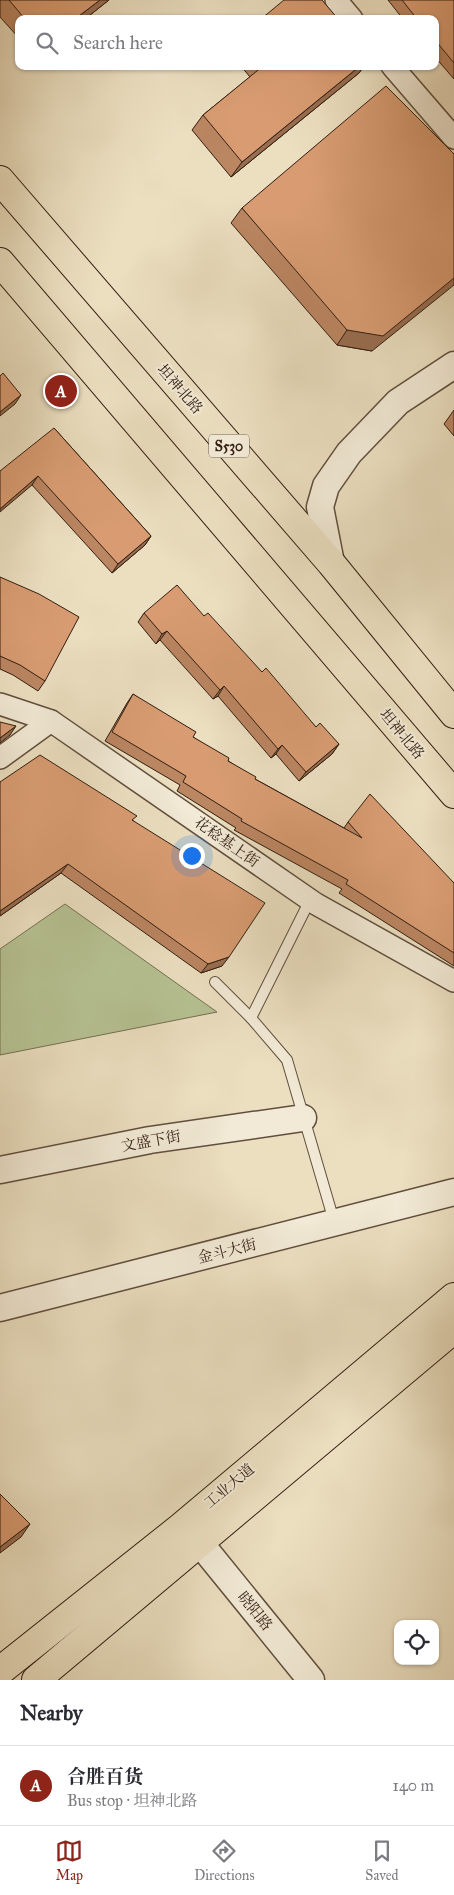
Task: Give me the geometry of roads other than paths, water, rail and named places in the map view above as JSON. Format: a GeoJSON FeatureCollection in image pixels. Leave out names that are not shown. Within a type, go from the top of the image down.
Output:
{"type":"FeatureCollection","features":[{"type":"Feature","properties":{"kind":"main road","name":"坦神北路"},"geometry":{"type":"LineString","coordinates":[[0,180],[331,563],[454,714]]}},
{"type":"Feature","properties":{"kind":"main road","name":"坦神北路"},"geometry":{"type":"LineString","coordinates":[[0,262],[454,794]]}},
{"type":"Feature","properties":{"kind":"main road","name":"工业大道"},"geometry":{"type":"LineString","coordinates":[[0,1671],[181,1527],[454,1297]]}},
{"type":"Feature","properties":{"kind":"main road","name":"工业大道"},"geometry":{"type":"LineString","coordinates":[[36,1680],[454,1329]]}},
{"type":"Feature","properties":{"kind":"street"},"geometry":{"type":"LineString","coordinates":[[336,0],[349,15]]}},
{"type":"Feature","properties":{"kind":"street"},"geometry":{"type":"LineString","coordinates":[[395,70],[454,138]]}},
{"type":"Feature","properties":{"kind":"street"},"geometry":{"type":"LineString","coordinates":[[331,563],[320,507],[326,486],[349,453],[398,402],[454,365]]}},
{"type":"Feature","properties":{"kind":"street","name":"花稔基上街"},"geometry":{"type":"LineString","coordinates":[[0,704],[51,721],[310,900],[454,981]]}},
{"type":"Feature","properties":{"kind":"street"},"geometry":{"type":"LineString","coordinates":[[0,758],[51,721]]}},
{"type":"Feature","properties":{"kind":"street","name":"文盛下街"},"geometry":{"type":"LineString","coordinates":[[0,1170],[150,1140],[304,1118]]}},
{"type":"Feature","properties":{"kind":"street","name":"金斗大街"},"geometry":{"type":"LineString","coordinates":[[0,1308],[454,1192]]}},
{"type":"Feature","properties":{"kind":"street","name":"晓阳路"},"geometry":{"type":"LineString","coordinates":[[199,1542],[311,1680]]}},
{"type":"Feature","properties":{"kind":"lane"},"geometry":{"type":"LineString","coordinates":[[251,1018],[310,900]]}},
{"type":"Feature","properties":{"kind":"lane"},"geometry":{"type":"LineString","coordinates":[[215,982],[251,1018],[287,1060],[334,1223]]}},
{"type":"Feature","properties":{"kind":"place","name":"合胜百货"},"geometry":{"type":"Point","coordinates":[61,391]}}]}
